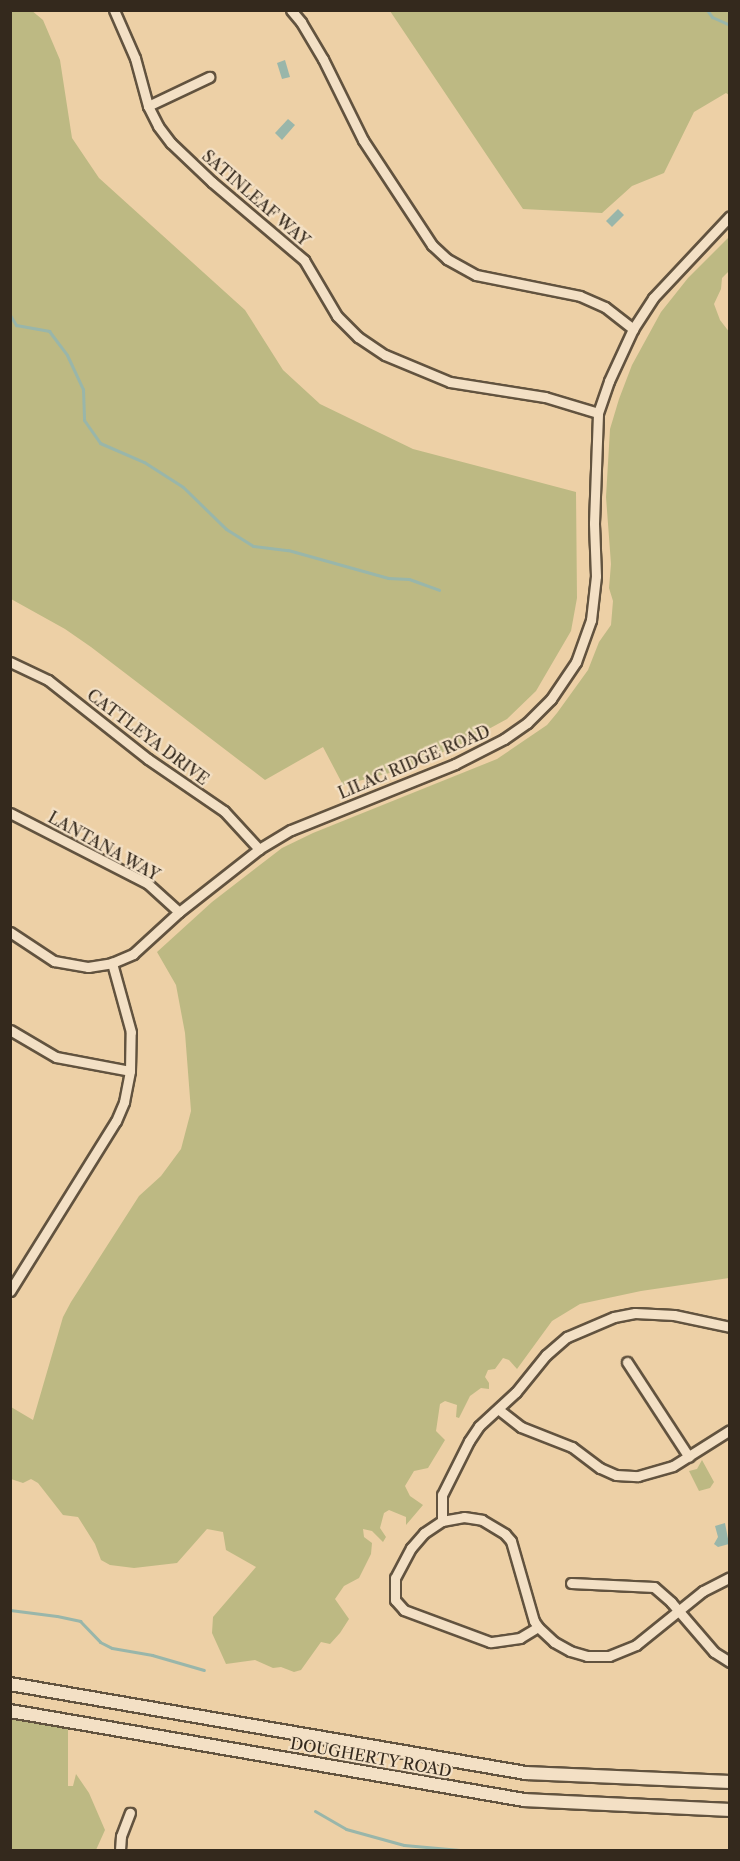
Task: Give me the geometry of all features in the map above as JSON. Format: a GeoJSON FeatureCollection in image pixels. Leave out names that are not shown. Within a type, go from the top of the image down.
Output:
{"type":"FeatureCollection","features":[{"type":"Feature","properties":{"kind":"main road","name":"DOUGHERTY ROAD"},"geometry":{"type":"LineString","coordinates":[[10,1684],[526,1773],[729,1782]]}},
{"type":"Feature","properties":{"kind":"main road","name":"DOUGHERTY ROAD"},"geometry":{"type":"LineString","coordinates":[[10,1711],[524,1800],[729,1810]]}},
{"type":"Feature","properties":{"kind":"street","name":"SATINLEAF WAY"},"geometry":{"type":"LineString","coordinates":[[114,10],[135,58],[148,106],[158,126],[171,143],[212,182],[304,260],[336,316],[358,337],[385,355],[450,382],[544,397],[598,413]]}},
{"type":"Feature","properties":{"kind":"street"},"geometry":{"type":"LineString","coordinates":[[291,10],[323,58],[363,140],[432,245],[447,259],[476,275],[580,296],[605,307],[633,329]]}},
{"type":"Feature","properties":{"kind":"street"},"geometry":{"type":"LineString","coordinates":[[148,106],[209,77]]}},
{"type":"Feature","properties":{"kind":"street","name":"LILAC RIDGE ROAD"},"geometry":{"type":"LineString","coordinates":[[10,932],[54,961],[88,967],[112,963],[134,954],[179,912],[259,849],[291,830],[455,764],[504,739],[527,723],[551,699],[576,662],[591,620],[596,576],[594,523],[598,413],[633,329],[666,282],[729,216]]}},
{"type":"Feature","properties":{"kind":"street","name":"CATTLEYA DRIVE"},"geometry":{"type":"LineString","coordinates":[[10,662],[48,680],[148,759],[224,811],[259,849]]}},
{"type":"Feature","properties":{"kind":"street","name":"LANTANA WAY"},"geometry":{"type":"LineString","coordinates":[[10,813],[147,883],[179,912]]}},
{"type":"Feature","properties":{"kind":"street"},"geometry":{"type":"LineString","coordinates":[[10,1292],[116,1121],[124,1102],[130,1071],[131,1032],[112,963]]}},
{"type":"Feature","properties":{"kind":"street"},"geometry":{"type":"LineString","coordinates":[[10,1030],[56,1057],[130,1071]]}},
{"type":"Feature","properties":{"kind":"street"},"geometry":{"type":"LineString","coordinates":[[442,1521],[442,1495],[479,1426],[560,1343],[591,1325],[614,1317],[659,1313],[729,1327]]}},
{"type":"Feature","properties":{"kind":"street"},"geometry":{"type":"LineString","coordinates":[[627,1362],[689,1457]]}},
{"type":"Feature","properties":{"kind":"street"},"geometry":{"type":"LineString","coordinates":[[498,1409],[521,1427],[572,1447],[600,1468],[616,1475],[650,1474],[689,1457],[729,1430]]}},
{"type":"Feature","properties":{"kind":"street"},"geometry":{"type":"LineString","coordinates":[[538,1627],[520,1638],[490,1642],[398,1606],[393,1587],[399,1568],[417,1541],[442,1521],[464,1517],[482,1520],[505,1534],[515,1550],[534,1621],[538,1627],[554,1642],[570,1651],[587,1656],[609,1656],[636,1645],[703,1591],[729,1577]]}},
{"type":"Feature","properties":{"kind":"street"},"geometry":{"type":"LineString","coordinates":[[572,1583],[654,1587],[678,1610],[714,1652],[729,1662]]}},
{"type":"Feature","properties":{"kind":"street"},"geometry":{"type":"LineString","coordinates":[[120,1851],[120,1836],[130,1813]]}},
{"type":"Feature","properties":{"kind":"shaded area"},"geometry":{"type":"Polygon","coordinates":[[[31,10],[43,20],[60,60],[72,138],[99,178],[245,310],[283,370],[320,404],[413,449],[576,492],[577,598],[571,631],[536,691],[507,719],[463,743],[405,769],[343,785],[323,747],[265,780],[91,647],[65,629],[11,599],[10,11],[31,10]]]}},
{"type":"Feature","properties":{"kind":"shaded area"},"geometry":{"type":"Polygon","coordinates":[[[390,11],[729,11],[729,95],[726,93],[694,112],[664,173],[632,186],[602,213],[523,209],[390,11]]]}},
{"type":"Feature","properties":{"kind":"shaded area"},"geometry":{"type":"Polygon","coordinates":[[[285,60],[290,77],[282,79],[277,63],[285,60]]]}},
{"type":"Feature","properties":{"kind":"shaded area"},"geometry":{"type":"Polygon","coordinates":[[[288,119],[295,125],[282,140],[275,133],[288,119]]]}},
{"type":"Feature","properties":{"kind":"shaded area"},"geometry":{"type":"Polygon","coordinates":[[[618,209],[624,215],[612,227],[606,221],[618,209]]]}},
{"type":"Feature","properties":{"kind":"shaded area"},"geometry":{"type":"Polygon","coordinates":[[[729,237],[729,271],[722,278],[721,289],[714,304],[720,320],[730,333],[729,1278],[641,1291],[580,1304],[552,1321],[517,1369],[509,1360],[503,1358],[495,1369],[488,1370],[485,1377],[489,1383],[489,1389],[481,1388],[470,1396],[459,1418],[456,1417],[457,1405],[445,1401],[440,1404],[436,1431],[445,1440],[428,1468],[414,1471],[405,1486],[410,1496],[423,1505],[406,1525],[406,1517],[389,1510],[384,1513],[380,1528],[386,1537],[383,1542],[372,1531],[363,1529],[364,1537],[372,1543],[371,1554],[359,1578],[344,1586],[335,1599],[349,1619],[340,1633],[330,1644],[321,1642],[301,1670],[294,1672],[281,1667],[273,1668],[255,1660],[226,1664],[212,1633],[213,1617],[256,1567],[226,1550],[223,1532],[207,1529],[177,1563],[134,1568],[110,1565],[101,1560],[95,1544],[78,1517],[63,1515],[38,1483],[31,1479],[23,1483],[11,1479],[11,1407],[33,1420],[63,1317],[71,1302],[139,1196],[161,1176],[181,1149],[191,1111],[185,1033],[176,985],[157,952],[212,902],[282,848],[313,833],[497,759],[547,725],[557,713],[588,670],[599,642],[611,625],[613,601],[609,588],[611,564],[606,497],[610,429],[619,399],[632,365],[661,312],[688,278],[729,237]]]}},
{"type":"Feature","properties":{"kind":"shaded area"},"geometry":{"type":"Polygon","coordinates":[[[702,1460],[714,1482],[710,1488],[699,1491],[689,1471],[697,1469],[702,1460]]]}},
{"type":"Feature","properties":{"kind":"shaded area"},"geometry":{"type":"Polygon","coordinates":[[[725,1523],[729,1544],[718,1547],[714,1544],[718,1537],[715,1526],[725,1523]]]}},
{"type":"Feature","properties":{"kind":"shaded area"},"geometry":{"type":"Polygon","coordinates":[[[10,1711],[68,1721],[68,1786],[73,1786],[76,1774],[89,1793],[105,1830],[96,1850],[11,1850],[10,1711]]]}},
{"type":"Feature","properties":{"kind":"waterway"},"geometry":{"type":"LineString","coordinates":[[707,10],[712,17],[730,25]]}},
{"type":"Feature","properties":{"kind":"waterway"},"geometry":{"type":"LineString","coordinates":[[10,315],[16,325],[49,331],[67,355],[83,389],[84,420],[100,443],[144,462],[183,487],[226,529],[253,546],[288,550],[388,578],[409,579],[439,590]]}},
{"type":"Feature","properties":{"kind":"waterway"},"geometry":{"type":"LineString","coordinates":[[10,1610],[80,1621],[100,1642],[112,1648],[152,1655],[204,1670]]}},
{"type":"Feature","properties":{"kind":"waterway"},"geometry":{"type":"LineString","coordinates":[[315,1811],[346,1829],[404,1845],[460,1850]]}}]}
